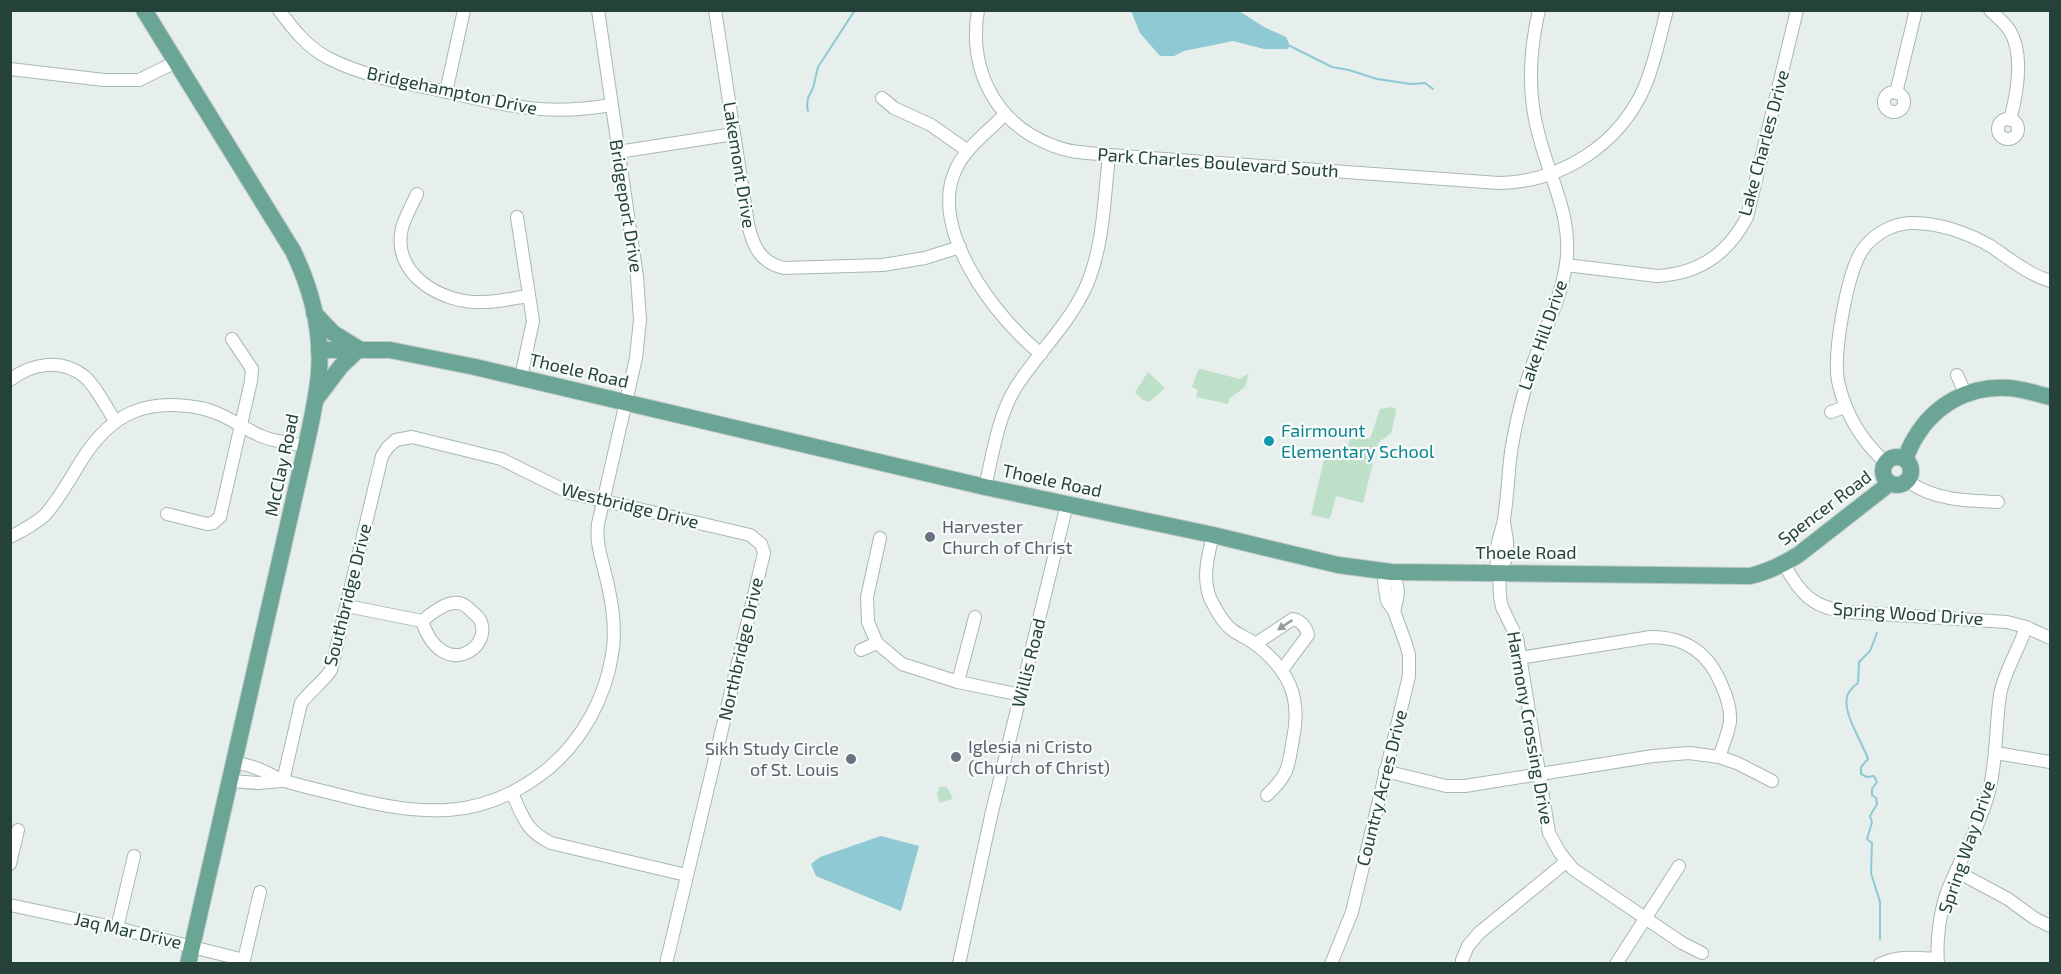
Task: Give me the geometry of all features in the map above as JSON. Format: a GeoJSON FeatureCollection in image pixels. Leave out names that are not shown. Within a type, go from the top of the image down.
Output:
{"type":"FeatureCollection","features":[{"type":"Feature","properties":{"kind":"main road","name":"McClay Road"},"geometry":{"type":"LineString","coordinates":[[144,10],[292,250],[308,287],[319,350],[319,373],[306,447],[188,963]]}},
{"type":"Feature","properties":{"kind":"main road"},"geometry":{"type":"LineString","coordinates":[[314,313],[333,333],[359,349],[341,366],[315,400]]}},
{"type":"Feature","properties":{"kind":"main road","name":"Thoele Road"},"geometry":{"type":"LineString","coordinates":[[319,350],[390,350],[521,377],[986,487],[1213,535],[1338,565],[1391,572],[1750,576],[1762,574],[1784,564]]}},
{"type":"Feature","properties":{"kind":"main road"},"geometry":{"type":"LineString","coordinates":[[1905,459],[1925,424],[1936,412],[1965,393],[2012,388],[2050,397]]}},
{"type":"Feature","properties":{"kind":"main road"},"geometry":{"type":"LineString","coordinates":[[1892,457],[1905,459],[1911,466],[1908,481],[1901,485],[1889,484],[1883,476],[1885,462],[1892,457]]}},
{"type":"Feature","properties":{"kind":"main road","name":"Spencer Road"},"geometry":{"type":"LineString","coordinates":[[1784,564],[1889,484]]}},
{"type":"Feature","properties":{"kind":"street","name":"Bridgehampton Drive"},"geometry":{"type":"LineString","coordinates":[[279,10],[295,33],[327,58],[373,76],[539,111],[575,111],[611,105]]}},
{"type":"Feature","properties":{"kind":"street"},"geometry":{"type":"LineString","coordinates":[[446,92],[464,10]]}},
{"type":"Feature","properties":{"kind":"street","name":"Bridgeport Drive"},"geometry":{"type":"LineString","coordinates":[[283,781],[405,810],[437,812],[490,802],[512,793],[559,759],[577,738],[594,710],[606,683],[613,652],[614,626],[610,597],[596,540],[639,339],[640,302],[598,10]]}},
{"type":"Feature","properties":{"kind":"street","name":"Lakemont Drive"},"geometry":{"type":"LineString","coordinates":[[716,10],[751,238],[754,247],[768,262],[776,266],[796,268],[883,265],[905,262],[960,248]]}},
{"type":"Feature","properties":{"kind":"street","name":"Park Charles Boulevard South"},"geometry":{"type":"LineString","coordinates":[[978,10],[975,40],[979,67],[988,90],[1005,114],[1031,135],[1055,147],[1108,155],[1514,183],[1552,174],[1576,163],[1604,143],[1628,116],[1651,72],[1667,10]]}},
{"type":"Feature","properties":{"kind":"street","name":"Lake Hill Drive"},"geometry":{"type":"LineString","coordinates":[[1499,572],[1495,557],[1504,521],[1510,461],[1520,407],[1533,359],[1563,283],[1566,265],[1566,222],[1539,137],[1530,91],[1531,54],[1539,10]]}},
{"type":"Feature","properties":{"kind":"street","name":"Lake Charles Drive"},"geometry":{"type":"LineString","coordinates":[[1566,265],[1671,275],[1706,264],[1730,244],[1747,217],[1797,10]]}},
{"type":"Feature","properties":{"kind":"street"},"geometry":{"type":"LineString","coordinates":[[1896,93],[1916,10]]}},
{"type":"Feature","properties":{"kind":"street"},"geometry":{"type":"LineString","coordinates":[[1990,10],[2009,31],[2016,53],[2015,94],[2010,120]]}},
{"type":"Feature","properties":{"kind":"street"},"geometry":{"type":"LineString","coordinates":[[10,69],[104,80],[138,80],[176,62]]}},
{"type":"Feature","properties":{"kind":"street"},"geometry":{"type":"LineString","coordinates":[[882,98],[894,108],[932,125],[968,151]]}},
{"type":"Feature","properties":{"kind":"street"},"geometry":{"type":"LineString","coordinates":[[1005,114],[968,151],[956,168],[950,194],[950,207],[960,248],[980,287],[998,312],[1023,339],[1041,354]]}},
{"type":"Feature","properties":{"kind":"street"},"geometry":{"type":"LineString","coordinates":[[618,152],[734,134]]}},
{"type":"Feature","properties":{"kind":"street"},"geometry":{"type":"LineString","coordinates":[[986,487],[1001,420],[1008,402],[1016,387],[1076,306],[1093,268],[1102,227],[1108,155]]}},
{"type":"Feature","properties":{"kind":"street"},"geometry":{"type":"LineString","coordinates":[[417,194],[402,228],[401,243],[408,269],[416,278],[443,295],[466,301],[481,303],[529,296]]}},
{"type":"Feature","properties":{"kind":"street"},"geometry":{"type":"LineString","coordinates":[[517,217],[533,321],[521,377]]}},
{"type":"Feature","properties":{"kind":"street"},"geometry":{"type":"LineString","coordinates":[[1885,462],[1873,452],[1857,430],[1845,406],[1836,365],[1838,337],[1862,250],[1879,234],[1901,224],[1924,224],[1978,240],[2023,270],[2050,281]]}},
{"type":"Feature","properties":{"kind":"street"},"geometry":{"type":"LineString","coordinates":[[167,514],[216,527],[220,517],[252,369],[232,339]]}},
{"type":"Feature","properties":{"kind":"street"},"geometry":{"type":"LineString","coordinates":[[10,380],[29,368],[42,365],[64,366],[85,377],[115,421]]}},
{"type":"Feature","properties":{"kind":"street"},"geometry":{"type":"LineString","coordinates":[[1957,375],[1965,393]]}},
{"type":"Feature","properties":{"kind":"street"},"geometry":{"type":"LineString","coordinates":[[10,537],[43,516],[55,502],[97,438],[115,421],[135,410],[153,405],[176,404],[202,408],[241,424],[262,437],[306,447]]}},
{"type":"Feature","properties":{"kind":"street"},"geometry":{"type":"LineString","coordinates":[[1831,412],[1845,406]]}},
{"type":"Feature","properties":{"kind":"street","name":"Westbridge Drive"},"geometry":{"type":"LineString","coordinates":[[396,440],[412,436],[501,459],[570,493],[750,535],[762,544]]}},
{"type":"Feature","properties":{"kind":"street","name":"Southbridge Drive"},"geometry":{"type":"LineString","coordinates":[[283,781],[301,703],[325,680],[331,670],[382,456],[396,440]]}},
{"type":"Feature","properties":{"kind":"street"},"geometry":{"type":"LineString","coordinates":[[1908,481],[1930,493],[1967,501],[1998,502]]}},
{"type":"Feature","properties":{"kind":"street","name":"Willis Road"},"geometry":{"type":"LineString","coordinates":[[959,963],[991,816],[1067,504]]}},
{"type":"Feature","properties":{"kind":"street"},"geometry":{"type":"LineString","coordinates":[[1213,535],[1206,570],[1209,596],[1231,629],[1276,661],[1293,693],[1296,707],[1295,731],[1285,776],[1267,795]]}},
{"type":"Feature","properties":{"kind":"street"},"geometry":{"type":"LineString","coordinates":[[880,538],[867,597],[868,622],[877,643],[902,664],[958,682],[1021,694]]}},
{"type":"Feature","properties":{"kind":"street","name":"Northbridge Drive"},"geometry":{"type":"LineString","coordinates":[[666,963],[764,553],[762,544]]}},
{"type":"Feature","properties":{"kind":"street","name":"Spring Wood Drive"},"geometry":{"type":"LineString","coordinates":[[1784,564],[1791,578],[1808,598],[1816,605],[1828,609],[1990,620],[2026,627],[2050,638]]}},
{"type":"Feature","properties":{"kind":"street","name":"Country Acres Drive"},"geometry":{"type":"LineString","coordinates":[[1331,963],[1352,912],[1409,676],[1406,644],[1394,611],[1387,601],[1384,582],[1391,572]]}},
{"type":"Feature","properties":{"kind":"street","name":"Harmony Crossing Drive"},"geometry":{"type":"LineString","coordinates":[[1499,572],[1500,597],[1517,638],[1549,833],[1566,862],[1578,873],[1682,943],[1702,953]]}},
{"type":"Feature","properties":{"kind":"street"},"geometry":{"type":"LineString","coordinates":[[346,606],[422,621],[435,611],[452,603],[463,604],[480,619],[483,632],[477,647],[461,655],[447,655],[435,648],[422,621]]}},
{"type":"Feature","properties":{"kind":"street"},"geometry":{"type":"LineString","coordinates":[[958,682],[975,616]]}},
{"type":"Feature","properties":{"kind":"street"},"geometry":{"type":"LineString","coordinates":[[1255,644],[1293,619],[1306,627],[1308,635],[1282,670]]}},
{"type":"Feature","properties":{"kind":"street","name":"Spring Way Drive"},"geometry":{"type":"LineString","coordinates":[[1938,961],[1944,903],[1982,814],[1993,776],[2000,694],[2026,627]]}},
{"type":"Feature","properties":{"kind":"street"},"geometry":{"type":"LineString","coordinates":[[1520,658],[1651,638],[1671,639],[1692,646],[1710,661],[1728,702],[1730,723],[1719,757]]}},
{"type":"Feature","properties":{"kind":"street"},"geometry":{"type":"LineString","coordinates":[[861,650],[877,643]]}},
{"type":"Feature","properties":{"kind":"street"},"geometry":{"type":"LineString","coordinates":[[1385,771],[1452,786],[1673,753],[1719,757],[1737,763],[1772,781]]}},
{"type":"Feature","properties":{"kind":"street"},"geometry":{"type":"LineString","coordinates":[[1996,753],[2050,762]]}},
{"type":"Feature","properties":{"kind":"street"},"geometry":{"type":"LineString","coordinates":[[234,762],[262,770],[283,781]]}},
{"type":"Feature","properties":{"kind":"street"},"geometry":{"type":"LineString","coordinates":[[230,780],[258,783],[283,781]]}},
{"type":"Feature","properties":{"kind":"street"},"geometry":{"type":"LineString","coordinates":[[512,793],[528,827],[539,837],[551,843],[686,875]]}},
{"type":"Feature","properties":{"kind":"street"},"geometry":{"type":"LineString","coordinates":[[10,864],[18,830]]}},
{"type":"Feature","properties":{"kind":"street"},"geometry":{"type":"LineString","coordinates":[[117,928],[134,856]]}},
{"type":"Feature","properties":{"kind":"street"},"geometry":{"type":"LineString","coordinates":[[1462,960],[1468,946],[1479,933],[1566,862]]}},
{"type":"Feature","properties":{"kind":"street"},"geometry":{"type":"LineString","coordinates":[[1616,963],[1680,866]]}},
{"type":"Feature","properties":{"kind":"street"},"geometry":{"type":"LineString","coordinates":[[1956,871],[2008,898],[2034,918],[2050,926]]}},
{"type":"Feature","properties":{"kind":"street"},"geometry":{"type":"LineString","coordinates":[[244,962],[260,892]]}},
{"type":"Feature","properties":{"kind":"street","name":"Jaq Mar Drive"},"geometry":{"type":"LineString","coordinates":[[10,905],[192,946],[244,962]]}},
{"type":"Feature","properties":{"kind":"street"},"geometry":{"type":"LineString","coordinates":[[1880,963],[1903,958],[1938,961]]}},
{"type":"Feature","properties":{"kind":"green space"},"geometry":{"type":"Polygon","coordinates":[[[1198,370],[1240,379],[1249,373],[1245,387],[1230,398],[1228,404],[1196,397],[1198,390],[1192,387],[1198,370]]]}},
{"type":"Feature","properties":{"kind":"green space"},"geometry":{"type":"Polygon","coordinates":[[[1148,372],[1165,388],[1149,402],[1143,400],[1135,392],[1148,372]]]}},
{"type":"Feature","properties":{"kind":"green space"},"geometry":{"type":"Polygon","coordinates":[[[1392,407],[1396,409],[1396,413],[1391,433],[1378,443],[1363,503],[1336,496],[1330,519],[1311,515],[1326,451],[1346,455],[1351,434],[1370,439],[1380,409],[1392,407]]]}},
{"type":"Feature","properties":{"kind":"green space"},"geometry":{"type":"Polygon","coordinates":[[[940,787],[947,787],[953,799],[939,803],[937,793],[940,787]]]}},
{"type":"Feature","properties":{"kind":"water"},"geometry":{"type":"Polygon","coordinates":[[[1131,11],[1239,11],[1264,27],[1286,37],[1290,46],[1287,49],[1264,49],[1233,41],[1184,51],[1174,56],[1160,56],[1140,33],[1131,11]]]}},
{"type":"Feature","properties":{"kind":"water"},"geometry":{"type":"Polygon","coordinates":[[[881,836],[919,846],[901,911],[816,876],[811,864],[820,857],[881,836]]]}},
{"type":"Feature","properties":{"kind":"waterway"},"geometry":{"type":"LineString","coordinates":[[808,111],[808,98],[818,67],[855,10]]}},
{"type":"Feature","properties":{"kind":"waterway"},"geometry":{"type":"LineString","coordinates":[[1290,46],[1332,67],[1377,79],[1411,84],[1425,83],[1433,89]]}},
{"type":"Feature","properties":{"kind":"waterway"},"geometry":{"type":"LineString","coordinates":[[1877,633],[1870,651],[1859,662],[1858,683],[1852,688],[1846,701],[1849,717],[1868,759],[1861,767],[1861,774],[1867,777],[1874,776],[1877,782],[1872,789],[1872,795],[1876,798],[1877,804],[1870,816],[1872,822],[1867,839],[1872,843],[1871,873],[1880,902],[1880,939]]}},
{"type":"Feature","properties":{"kind":"place","name":"Fairmount Elementary School"},"geometry":{"type":"Point","coordinates":[1269,441]}},
{"type":"Feature","properties":{"kind":"place","name":"Harvester Church of Christ"},"geometry":{"type":"Point","coordinates":[930,537]}},
{"type":"Feature","properties":{"kind":"place","name":"Iglesia ni Cristo (Church of Christ)"},"geometry":{"type":"Point","coordinates":[956,757]}},
{"type":"Feature","properties":{"kind":"place","name":"Sikh Study Circle of St. Louis"},"geometry":{"type":"Point","coordinates":[851,759]}}]}
